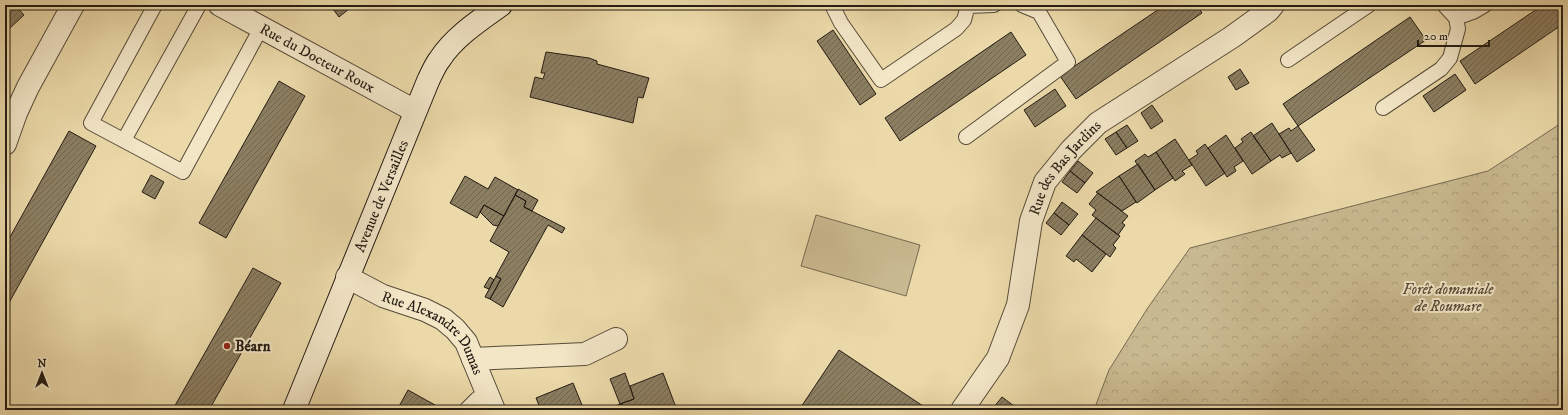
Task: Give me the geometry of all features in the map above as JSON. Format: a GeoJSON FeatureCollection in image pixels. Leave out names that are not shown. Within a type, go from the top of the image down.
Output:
{"type":"FeatureCollection","features":[{"type":"Feature","properties":{"kind":"street"},"geometry":{"type":"LineString","coordinates":[[5,144],[22,100],[73,5]]}},
{"type":"Feature","properties":{"kind":"street","name":"Rue du Docteur Roux"},"geometry":{"type":"LineString","coordinates":[[220,5],[415,111]]}},
{"type":"Feature","properties":{"kind":"street","name":"Avenue de Versailles"},"geometry":{"type":"LineString","coordinates":[[294,410],[428,80],[440,58],[454,42],[500,5]]}},
{"type":"Feature","properties":{"kind":"street","name":"Rue des Bas Jardins"},"geometry":{"type":"LineString","coordinates":[[962,410],[998,358],[1018,305],[1032,221],[1045,182],[1071,150],[1098,123],[1232,37],[1268,11],[1273,5]]}},
{"type":"Feature","properties":{"kind":"street","name":"Rue Alexandre Dumas"},"geometry":{"type":"LineString","coordinates":[[347,277],[383,296],[425,310],[443,319],[455,329],[466,342],[491,401]]}},
{"type":"Feature","properties":{"kind":"street"},"geometry":{"type":"LineString","coordinates":[[473,359],[585,354],[616,339]]}},
{"type":"Feature","properties":{"kind":"lane"},"geometry":{"type":"LineString","coordinates":[[155,5],[92,122],[183,172],[261,28]]}},
{"type":"Feature","properties":{"kind":"lane"},"geometry":{"type":"LineString","coordinates":[[124,140],[199,5]]}},
{"type":"Feature","properties":{"kind":"lane"},"geometry":{"type":"LineString","coordinates":[[832,5],[841,23],[881,80],[956,29],[964,20],[968,6],[994,5]]}},
{"type":"Feature","properties":{"kind":"lane"},"geometry":{"type":"LineString","coordinates":[[966,137],[1068,62],[1039,12],[1022,5]]}},
{"type":"Feature","properties":{"kind":"lane"},"geometry":{"type":"LineString","coordinates":[[1288,60],[1369,5]]}},
{"type":"Feature","properties":{"kind":"lane"},"geometry":{"type":"LineString","coordinates":[[1384,108],[1441,69],[1450,58],[1458,29],[1456,18],[1444,5]]}},
{"type":"Feature","properties":{"kind":"lane"},"geometry":{"type":"LineString","coordinates":[[1456,18],[1473,12],[1485,5]]}},
{"type":"Feature","properties":{"kind":"lane"},"geometry":{"type":"LineString","coordinates":[[466,410],[477,399],[491,401]]}},
{"type":"Feature","properties":{"kind":"green space","name":"Forêt domaniale de Roumare"},"geometry":{"type":"Polygon","coordinates":[[[1563,122],[1563,410],[1094,410],[1109,370],[1147,309],[1190,248],[1488,171],[1563,122]]]}},
{"type":"Feature","properties":{"kind":"green space"},"geometry":{"type":"Polygon","coordinates":[[[816,215],[920,245],[906,296],[801,266],[816,215]]]}},
{"type":"Feature","properties":{"kind":"building"},"geometry":{"type":"Polygon","coordinates":[[[5,5],[15,5],[24,15],[10,28],[5,22],[5,5]]]}},
{"type":"Feature","properties":{"kind":"building"},"geometry":{"type":"Polygon","coordinates":[[[330,5],[354,5],[339,17],[330,5]]]}},
{"type":"Feature","properties":{"kind":"building"},"geometry":{"type":"Polygon","coordinates":[[[1165,5],[1197,5],[1202,13],[1076,99],[1060,76],[1165,5]]]}},
{"type":"Feature","properties":{"kind":"building"},"geometry":{"type":"Polygon","coordinates":[[[1543,5],[1563,5],[1563,24],[1475,84],[1460,61],[1543,5]]]}},
{"type":"Feature","properties":{"kind":"building"},"geometry":{"type":"Polygon","coordinates":[[[1410,17],[1426,40],[1298,126],[1283,104],[1410,17]]]}},
{"type":"Feature","properties":{"kind":"building"},"geometry":{"type":"Polygon","coordinates":[[[833,30],[876,94],[860,105],[817,41],[833,30]]]}},
{"type":"Feature","properties":{"kind":"building"},"geometry":{"type":"Polygon","coordinates":[[[1011,32],[1026,55],[900,141],[885,118],[1011,32]]]}},
{"type":"Feature","properties":{"kind":"building"},"geometry":{"type":"Polygon","coordinates":[[[546,52],[589,58],[597,61],[597,64],[649,78],[643,98],[638,97],[633,123],[530,97],[535,77],[543,79],[545,73],[541,73],[546,52]]]}},
{"type":"Feature","properties":{"kind":"building"},"geometry":{"type":"Polygon","coordinates":[[[1240,69],[1249,83],[1236,90],[1228,77],[1240,69]]]}},
{"type":"Feature","properties":{"kind":"building"},"geometry":{"type":"Polygon","coordinates":[[[1455,74],[1466,90],[1434,112],[1423,96],[1455,74]]]}},
{"type":"Feature","properties":{"kind":"building"},"geometry":{"type":"Polygon","coordinates":[[[279,81],[305,96],[226,238],[199,223],[279,81]]]}},
{"type":"Feature","properties":{"kind":"building"},"geometry":{"type":"Polygon","coordinates":[[[1055,89],[1066,106],[1035,127],[1024,110],[1055,89]]]}},
{"type":"Feature","properties":{"kind":"building"},"geometry":{"type":"Polygon","coordinates":[[[1152,105],[1163,121],[1151,129],[1141,113],[1152,105]]]}},
{"type":"Feature","properties":{"kind":"building"},"geometry":{"type":"Polygon","coordinates":[[[1272,123],[1291,153],[1282,158],[1280,155],[1271,161],[1253,136],[1272,123]]]}},
{"type":"Feature","properties":{"kind":"building"},"geometry":{"type":"Polygon","coordinates":[[[1127,125],[1138,141],[1127,148],[1116,132],[1127,125]]]}},
{"type":"Feature","properties":{"kind":"building"},"geometry":{"type":"Polygon","coordinates":[[[1298,126],[1315,150],[1297,162],[1279,134],[1289,128],[1291,131],[1298,126]]]}},
{"type":"Feature","properties":{"kind":"building"},"geometry":{"type":"Polygon","coordinates":[[[69,131],[96,146],[5,310],[5,246],[69,131]]]}},
{"type":"Feature","properties":{"kind":"building"},"geometry":{"type":"Polygon","coordinates":[[[1116,132],[1127,148],[1116,155],[1105,139],[1116,132]]]}},
{"type":"Feature","properties":{"kind":"building"},"geometry":{"type":"Polygon","coordinates":[[[1251,132],[1271,161],[1252,174],[1235,148],[1243,142],[1241,139],[1251,132]]]}},
{"type":"Feature","properties":{"kind":"building"},"geometry":{"type":"Polygon","coordinates":[[[1226,135],[1243,161],[1234,167],[1236,171],[1227,177],[1208,148],[1226,135]]]}},
{"type":"Feature","properties":{"kind":"building"},"geometry":{"type":"Polygon","coordinates":[[[1175,139],[1192,165],[1182,171],[1185,174],[1175,181],[1156,152],[1175,139]]]}},
{"type":"Feature","properties":{"kind":"building"},"geometry":{"type":"Polygon","coordinates":[[[1205,144],[1225,173],[1206,186],[1189,160],[1198,154],[1196,151],[1205,144]]]}},
{"type":"Feature","properties":{"kind":"building"},"geometry":{"type":"Polygon","coordinates":[[[1156,152],[1173,178],[1155,190],[1135,161],[1145,154],[1148,157],[1156,152]]]}},
{"type":"Feature","properties":{"kind":"building"},"geometry":{"type":"Polygon","coordinates":[[[1078,161],[1093,173],[1085,183],[1070,171],[1078,161]]]}},
{"type":"Feature","properties":{"kind":"building"},"geometry":{"type":"Polygon","coordinates":[[[1138,164],[1155,190],[1137,203],[1119,176],[1138,164]]]}},
{"type":"Feature","properties":{"kind":"building"},"geometry":{"type":"Polygon","coordinates":[[[1070,171],[1085,183],[1077,193],[1062,182],[1070,171]]]}},
{"type":"Feature","properties":{"kind":"building"},"geometry":{"type":"Polygon","coordinates":[[[151,175],[164,182],[155,199],[142,192],[151,175]]]}},
{"type":"Feature","properties":{"kind":"building"},"geometry":{"type":"Polygon","coordinates":[[[465,176],[488,189],[495,177],[518,190],[504,216],[484,205],[477,218],[450,203],[465,176]]]}},
{"type":"Feature","properties":{"kind":"building"},"geometry":{"type":"Polygon","coordinates":[[[1119,176],[1136,202],[1122,211],[1096,192],[1119,176]]]}},
{"type":"Feature","properties":{"kind":"building"},"geometry":{"type":"Polygon","coordinates":[[[518,189],[538,200],[532,211],[524,207],[526,201],[515,195],[518,189]]]}},
{"type":"Feature","properties":{"kind":"building"},"geometry":{"type":"Polygon","coordinates":[[[1098,193],[1128,216],[1122,223],[1125,225],[1118,235],[1092,215],[1096,210],[1089,204],[1098,193]]]}},
{"type":"Feature","properties":{"kind":"building"},"geometry":{"type":"Polygon","coordinates":[[[515,195],[526,201],[524,207],[565,228],[562,233],[548,225],[503,307],[490,299],[501,279],[496,276],[509,252],[490,241],[515,195]]]}},
{"type":"Feature","properties":{"kind":"building"},"geometry":{"type":"Polygon","coordinates":[[[1062,202],[1078,214],[1069,225],[1054,213],[1062,202]]]}},
{"type":"Feature","properties":{"kind":"building"},"geometry":{"type":"Polygon","coordinates":[[[484,205],[504,216],[498,226],[493,225],[480,212],[484,205]]]}},
{"type":"Feature","properties":{"kind":"building"},"geometry":{"type":"Polygon","coordinates":[[[1054,213],[1069,225],[1061,235],[1046,223],[1054,213]]]}},
{"type":"Feature","properties":{"kind":"building"},"geometry":{"type":"Polygon","coordinates":[[[1096,218],[1120,236],[1113,245],[1116,248],[1110,257],[1082,235],[1096,218]]]}},
{"type":"Feature","properties":{"kind":"building"},"geometry":{"type":"Polygon","coordinates":[[[1082,235],[1106,254],[1092,272],[1076,259],[1074,262],[1066,256],[1082,235]]]}},
{"type":"Feature","properties":{"kind":"building","name":"Béarn"},"geometry":{"type":"Polygon","coordinates":[[[253,268],[281,283],[209,410],[173,409],[253,268]]]}},
{"type":"Feature","properties":{"kind":"building"},"geometry":{"type":"Polygon","coordinates":[[[496,276],[501,279],[490,299],[485,297],[496,276]]]}},
{"type":"Feature","properties":{"kind":"building"},"geometry":{"type":"Polygon","coordinates":[[[490,277],[494,280],[489,289],[484,287],[490,277]]]}},
{"type":"Feature","properties":{"kind":"building"},"geometry":{"type":"Polygon","coordinates":[[[839,350],[926,408],[924,410],[799,410],[839,350]]]}},
{"type":"Feature","properties":{"kind":"building"},"geometry":{"type":"Polygon","coordinates":[[[625,373],[634,399],[620,404],[610,379],[625,373]]]}},
{"type":"Feature","properties":{"kind":"building"},"geometry":{"type":"Polygon","coordinates":[[[663,373],[677,410],[632,410],[620,404],[634,399],[630,386],[663,373]]]}},
{"type":"Feature","properties":{"kind":"building"},"geometry":{"type":"Polygon","coordinates":[[[573,383],[584,410],[541,410],[536,398],[573,383]]]}},
{"type":"Feature","properties":{"kind":"building"},"geometry":{"type":"Polygon","coordinates":[[[408,390],[435,405],[432,410],[397,410],[408,390]]]}},
{"type":"Feature","properties":{"kind":"building"},"geometry":{"type":"Polygon","coordinates":[[[1002,397],[1018,409],[998,410],[994,407],[1002,397]]]}},
{"type":"Feature","properties":{"kind":"building"},"geometry":{"type":"Polygon","coordinates":[[[620,404],[632,410],[605,410],[620,404]]]}},
{"type":"Feature","properties":{"kind":"place","name":"Béarn"},"geometry":{"type":"Point","coordinates":[227,346]}}]}
